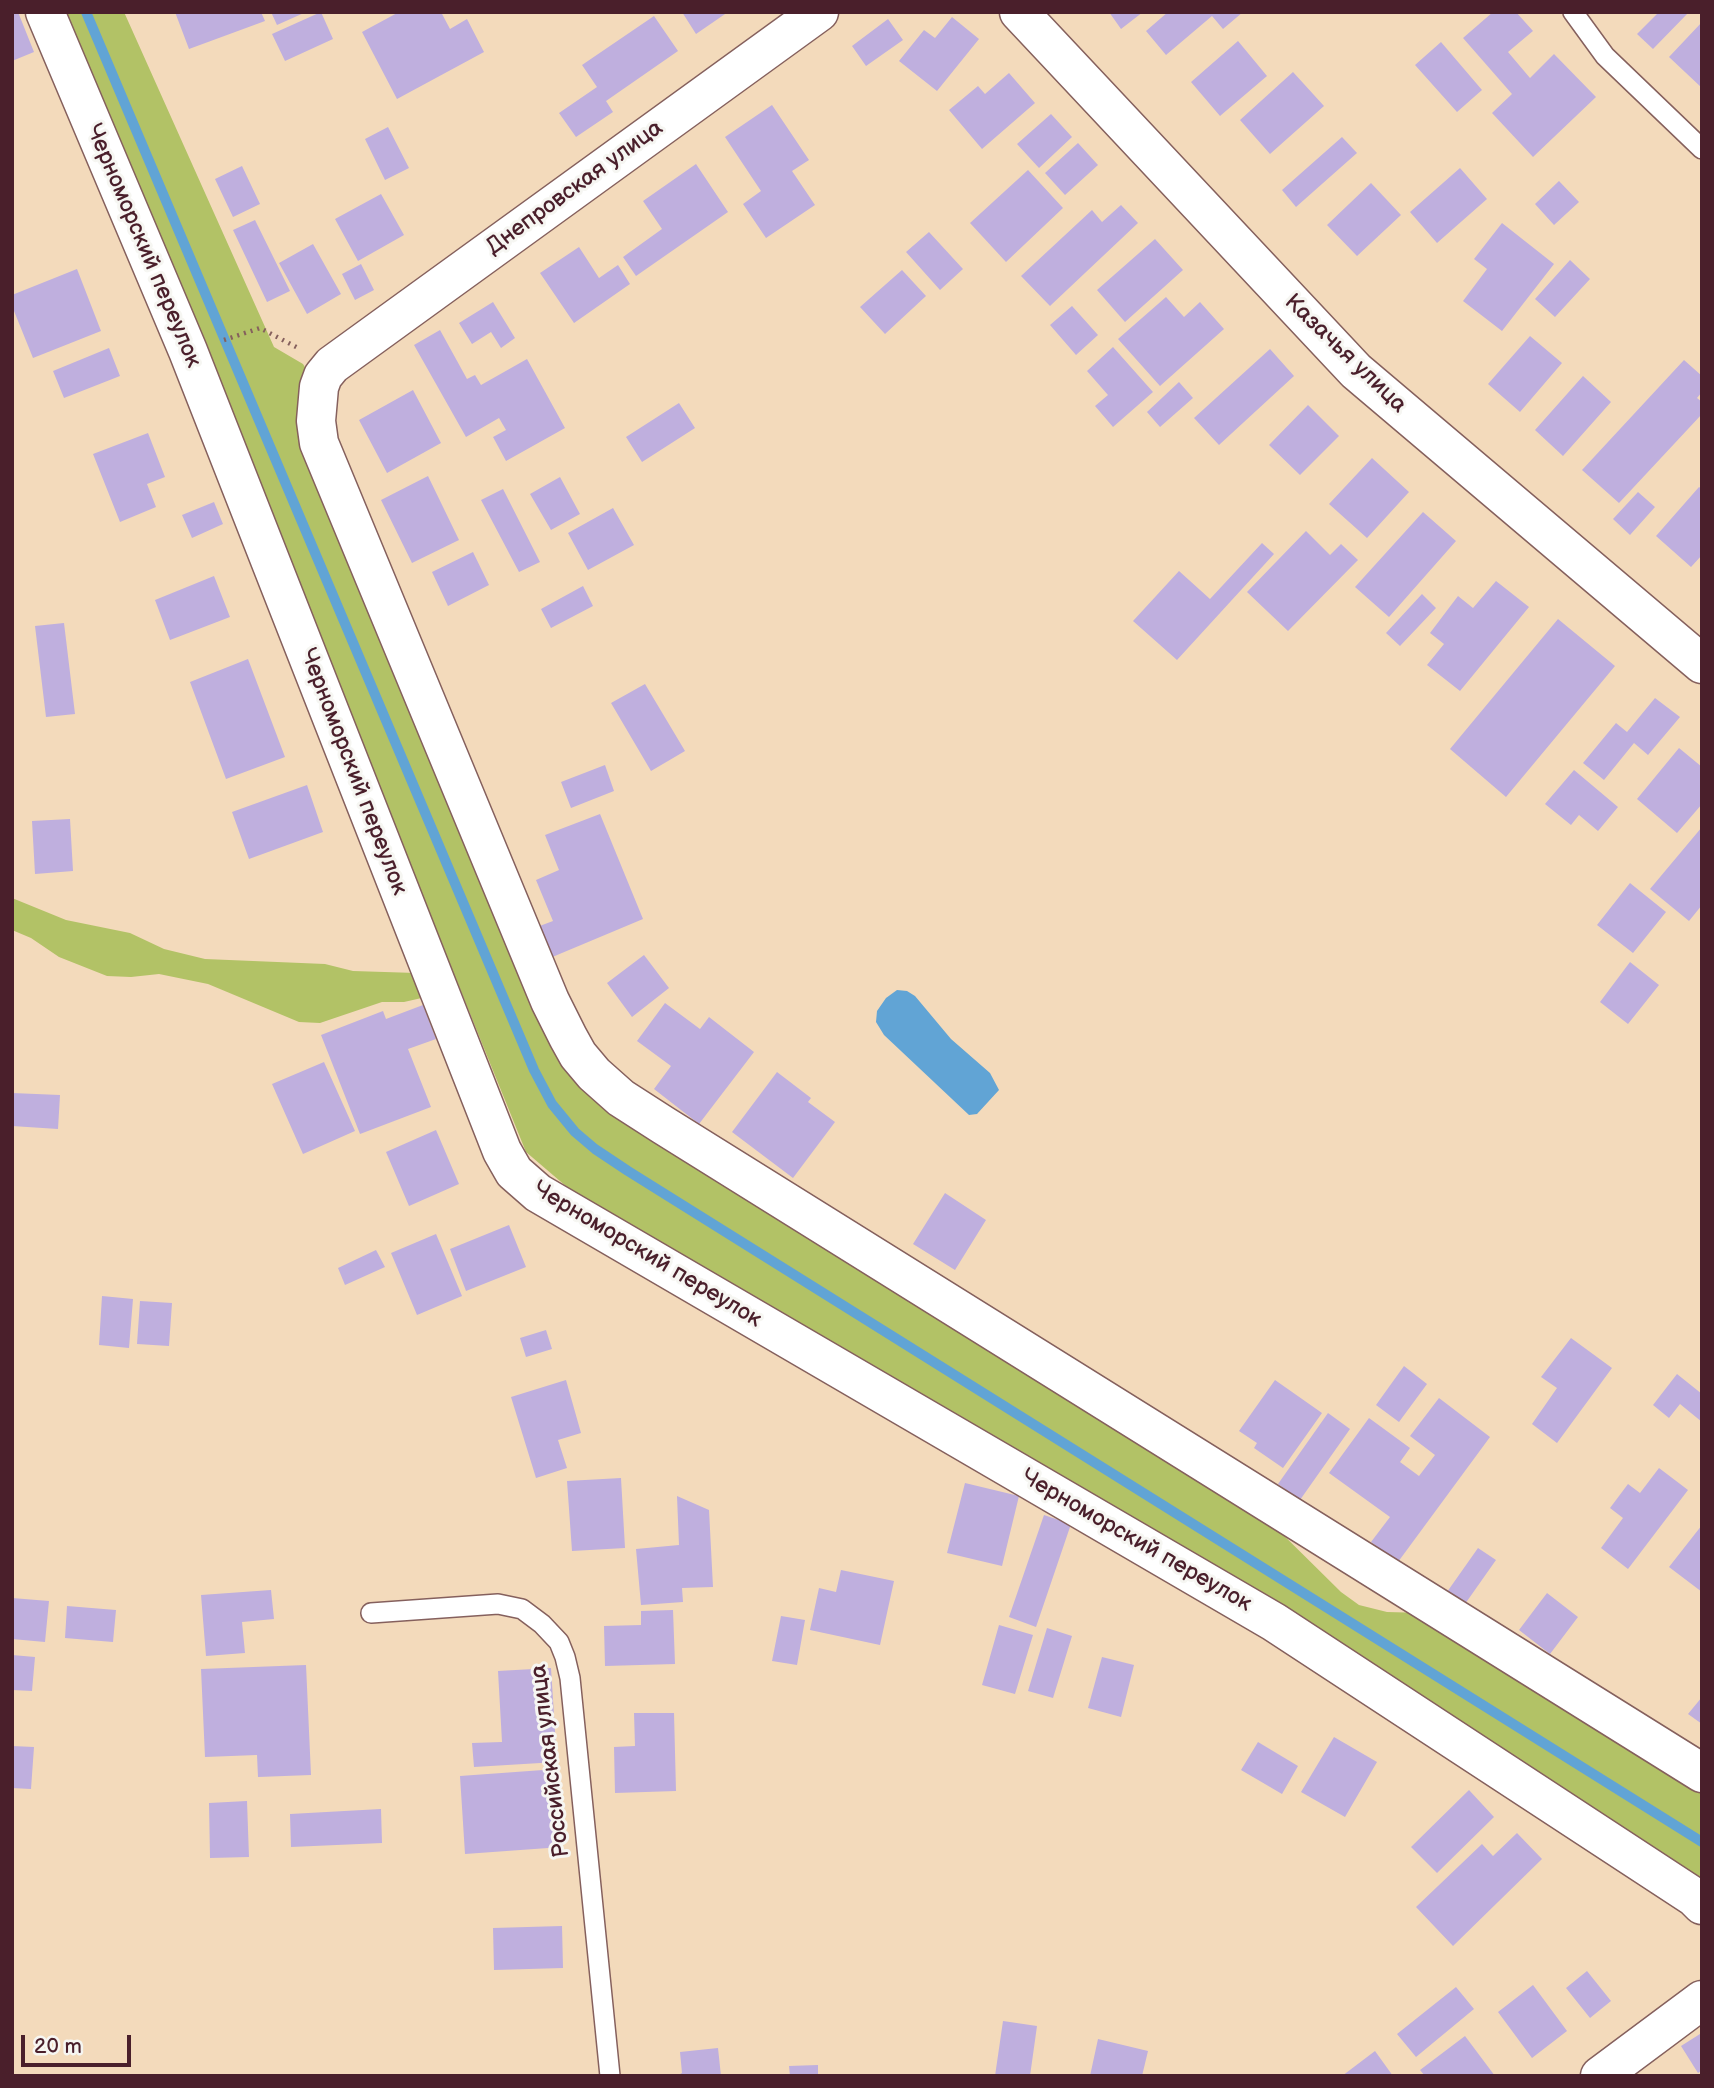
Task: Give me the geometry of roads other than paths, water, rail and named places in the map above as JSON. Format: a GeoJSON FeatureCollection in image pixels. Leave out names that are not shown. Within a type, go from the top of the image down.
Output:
{"type":"FeatureCollection","features":[{"type":"Feature","properties":{"kind":"street","name":"Черноморский переулок"},"geometry":{"type":"LineString","coordinates":[[45,12],[188,351],[502,1152],[514,1172],[538,1194],[1275,1622],[1702,1905]]}},
{"type":"Feature","properties":{"kind":"street","name":"Днепровская улица"},"geometry":{"type":"LineString","coordinates":[[819,12],[332,365],[323,376],[316,407],[319,443],[550,1001],[578,1055],[621,1098],[1702,1773]]}},
{"type":"Feature","properties":{"kind":"street","name":"Казачья улица"},"geometry":{"type":"LineString","coordinates":[[1019,12],[1356,371],[1702,664]]}},
{"type":"Feature","properties":{"kind":"street"},"geometry":{"type":"LineString","coordinates":[[1600,2076],[1702,2000]]}},
{"type":"Feature","properties":{"kind":"lane"},"geometry":{"type":"LineString","coordinates":[[1573,12],[1605,56],[1702,149]]}},
{"type":"Feature","properties":{"kind":"lane","name":"Российская улица"},"geometry":{"type":"LineString","coordinates":[[371,1613],[498,1604],[522,1609],[542,1624],[559,1642],[570,1678],[610,2076]]}},
{"type":"Feature","properties":{"kind":"water"},"geometry":{"type":"Polygon","coordinates":[[[897,990],[907,991],[915,996],[951,1039],[990,1073],[999,1090],[977,1114],[969,1115],[884,1035],[876,1022],[877,1011],[886,998],[897,990]]]}},
{"type":"Feature","properties":{"kind":"waterway"},"geometry":{"type":"LineString","coordinates":[[86,12],[534,1070],[552,1104],[575,1132],[628,1171],[1702,1842]]}}]}
